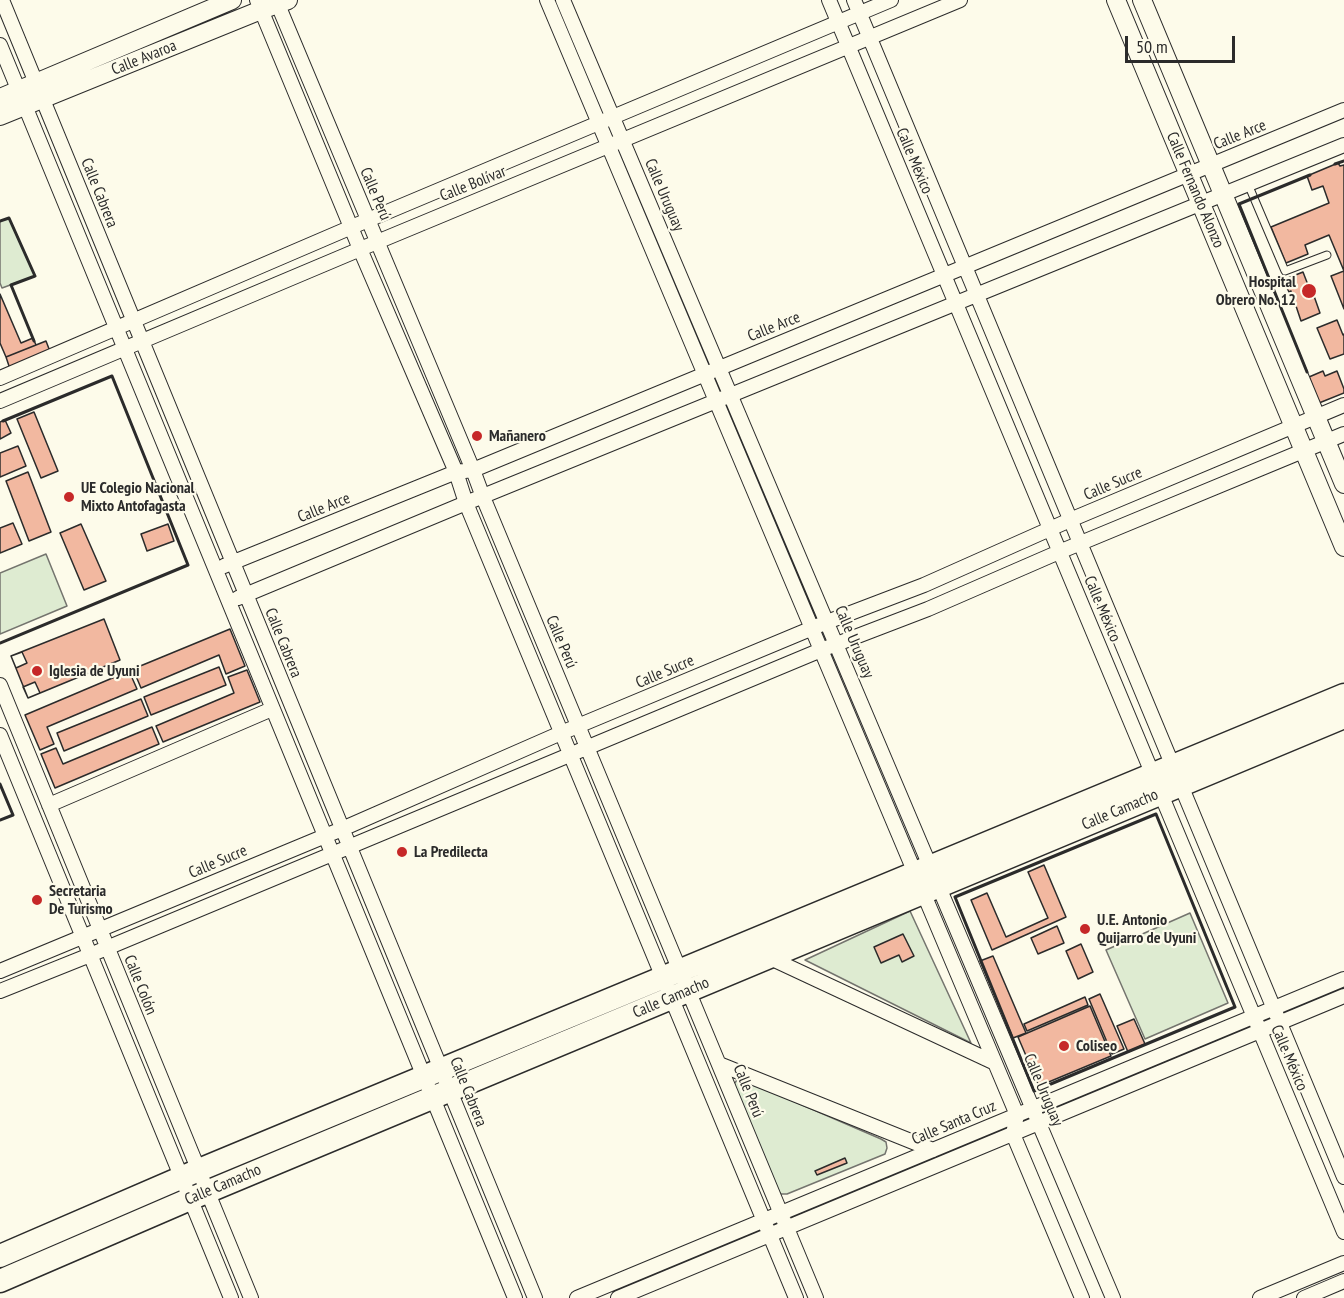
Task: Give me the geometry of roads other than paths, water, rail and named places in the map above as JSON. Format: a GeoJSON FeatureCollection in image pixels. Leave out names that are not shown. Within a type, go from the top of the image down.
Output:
{"type":"FeatureCollection","features":[{"type":"Feature","properties":{"kind":"highway","name":"Calle Camacho"},"geometry":{"type":"LineString","coordinates":[[1167,780],[1344,695]]}},
{"type":"Feature","properties":{"kind":"highway","name":"Calle Camacho"},"geometry":{"type":"LineString","coordinates":[[0,1281],[199,1195],[437,1084],[675,984],[1167,780],[1344,717]]}},
{"type":"Feature","properties":{"kind":"highway","name":"Calle Camacho"},"geometry":{"type":"LineString","coordinates":[[675,984],[768,957],[927,879]]}},
{"type":"Feature","properties":{"kind":"highway","name":"Calle Camacho"},"geometry":{"type":"LineString","coordinates":[[0,1256],[190,1174],[437,1084]]}},
{"type":"Feature","properties":{"kind":"main road","name":"Calle Avaroa"},"geometry":{"type":"LineString","coordinates":[[39,91],[232,0]]}},
{"type":"Feature","properties":{"kind":"main road","name":"Calle Fernando Alonzo"},"geometry":{"type":"LineString","coordinates":[[1116,0],[1344,547]]}},
{"type":"Feature","properties":{"kind":"main road","name":"Calle Fernando Alonzo"},"geometry":{"type":"LineString","coordinates":[[1142,0],[1344,484]]}},
{"type":"Feature","properties":{"kind":"main road","name":"Calle Avaroa"},"geometry":{"type":"LineString","coordinates":[[0,98],[22,97],[272,3]]}},
{"type":"Feature","properties":{"kind":"main road","name":"Calle Avaroa"},"geometry":{"type":"LineString","coordinates":[[0,116],[22,97]]}},
{"type":"Feature","properties":{"kind":"street","name":"Calle Cabrera"},"geometry":{"type":"LineString","coordinates":[[2,0],[350,848],[515,1298]]}},
{"type":"Feature","properties":{"kind":"street","name":"Calle Uruguay"},"geometry":{"type":"LineString","coordinates":[[547,0],[821,650],[1033,1109],[1113,1298]]}},
{"type":"Feature","properties":{"kind":"street","name":"Calle Uruguay"},"geometry":{"type":"LineString","coordinates":[[563,0],[836,644],[995,1063],[1017,1115],[1013,1134]]}},
{"type":"Feature","properties":{"kind":"street","name":"Calle México"},"geometry":{"type":"LineString","coordinates":[[829,0],[1059,552],[1274,1008],[1344,1177]]}},
{"type":"Feature","properties":{"kind":"street","name":"Calle Bolívar"},"geometry":{"type":"LineString","coordinates":[[0,378],[838,22],[857,7],[891,0]]}},
{"type":"Feature","properties":{"kind":"street","name":"Calle Bolívar"},"geometry":{"type":"LineString","coordinates":[[0,401],[960,0]]}},
{"type":"Feature","properties":{"kind":"street","name":"Calle Perú"},"geometry":{"type":"LineString","coordinates":[[272,3],[368,220],[579,726],[764,1220],[796,1298]]}},
{"type":"Feature","properties":{"kind":"street","name":"Calle Perú"},"geometry":{"type":"LineString","coordinates":[[272,3],[351,227],[456,472],[466,503],[561,733],[675,984],[719,1064],[816,1298]]}},
{"type":"Feature","properties":{"kind":"street","name":"Calle México"},"geometry":{"type":"LineString","coordinates":[[857,7],[1080,543],[1254,1017],[1344,1232]]}},
{"type":"Feature","properties":{"kind":"street","name":"Calle Cabrera"},"geometry":{"type":"LineString","coordinates":[[0,45],[332,854],[535,1298]]}},
{"type":"Feature","properties":{"kind":"street","name":"Calle Arce"},"geometry":{"type":"LineString","coordinates":[[216,570],[456,472],[473,470],[1344,110]]}},
{"type":"Feature","properties":{"kind":"street"},"geometry":{"type":"LineString","coordinates":[[228,601],[246,596],[483,496],[1344,145]]}},
{"type":"Feature","properties":{"kind":"street","name":"Calle Sucre"},"geometry":{"type":"LineString","coordinates":[[0,971],[342,829],[561,733],[812,628],[924,585],[1050,528],[1344,405]]}},
{"type":"Feature","properties":{"kind":"street"},"geometry":{"type":"LineString","coordinates":[[0,991],[350,848],[821,650],[928,609],[1080,543],[1344,434]]}},
{"type":"Feature","properties":{"kind":"street","name":"Calle Colón"},"geometry":{"type":"LineString","coordinates":[[0,685],[107,948],[190,1174]]}},
{"type":"Feature","properties":{"kind":"street"},"geometry":{"type":"LineString","coordinates":[[48,805],[272,709]]}},
{"type":"Feature","properties":{"kind":"street","name":"Calle Colón"},"geometry":{"type":"LineString","coordinates":[[0,735],[90,955],[199,1195],[251,1298]]}},
{"type":"Feature","properties":{"kind":"street"},"geometry":{"type":"LineString","coordinates":[[768,957],[995,1063]]}},
{"type":"Feature","properties":{"kind":"street","name":"Calle Santa Cruz"},"geometry":{"type":"LineString","coordinates":[[578,1298],[1344,979]]}},
{"type":"Feature","properties":{"kind":"street","name":"Calle Santa Cruz"},"geometry":{"type":"LineString","coordinates":[[618,1298],[1344,996]]}},
{"type":"Feature","properties":{"kind":"street"},"geometry":{"type":"LineString","coordinates":[[719,1064],[933,1150]]}},
{"type":"Feature","properties":{"kind":"street"},"geometry":{"type":"LineString","coordinates":[[1013,1134],[1083,1298]]}},
{"type":"Feature","properties":{"kind":"street","name":"Calle Colón"},"geometry":{"type":"LineString","coordinates":[[199,1195],[231,1298]]}},
{"type":"Feature","properties":{"kind":"street"},"geometry":{"type":"LineString","coordinates":[[1260,1298],[1344,1263]]}},
{"type":"Feature","properties":{"kind":"street"},"geometry":{"type":"LineString","coordinates":[[1304,1298],[1344,1281]]}},
{"type":"Feature","properties":{"kind":"lane"},"geometry":{"type":"LineString","coordinates":[[1248,184],[1285,272],[1327,255]]}},
{"type":"Feature","properties":{"kind":"place","name":"Hospital Obrero No. 12"},"geometry":{"type":"Point","coordinates":[1309,291]}},
{"type":"Feature","properties":{"kind":"place","name":"Mañanero"},"geometry":{"type":"Point","coordinates":[477,436]}},
{"type":"Feature","properties":{"kind":"place","name":"UE Colegio Nacional Mixto Antofagasta"},"geometry":{"type":"Point","coordinates":[69,497]}},
{"type":"Feature","properties":{"kind":"place","name":"Iglesia de Uyuni"},"geometry":{"type":"Point","coordinates":[37,671]}},
{"type":"Feature","properties":{"kind":"place","name":"La Predilecta"},"geometry":{"type":"Point","coordinates":[402,852]}},
{"type":"Feature","properties":{"kind":"place","name":"Secretaria De Turismo"},"geometry":{"type":"Point","coordinates":[37,900]}},
{"type":"Feature","properties":{"kind":"place","name":"U.E. Antonio Quijarro de Uyuni"},"geometry":{"type":"Point","coordinates":[1085,929]}},
{"type":"Feature","properties":{"kind":"place","name":"Coliseo"},"geometry":{"type":"Point","coordinates":[1064,1046]}}]}
